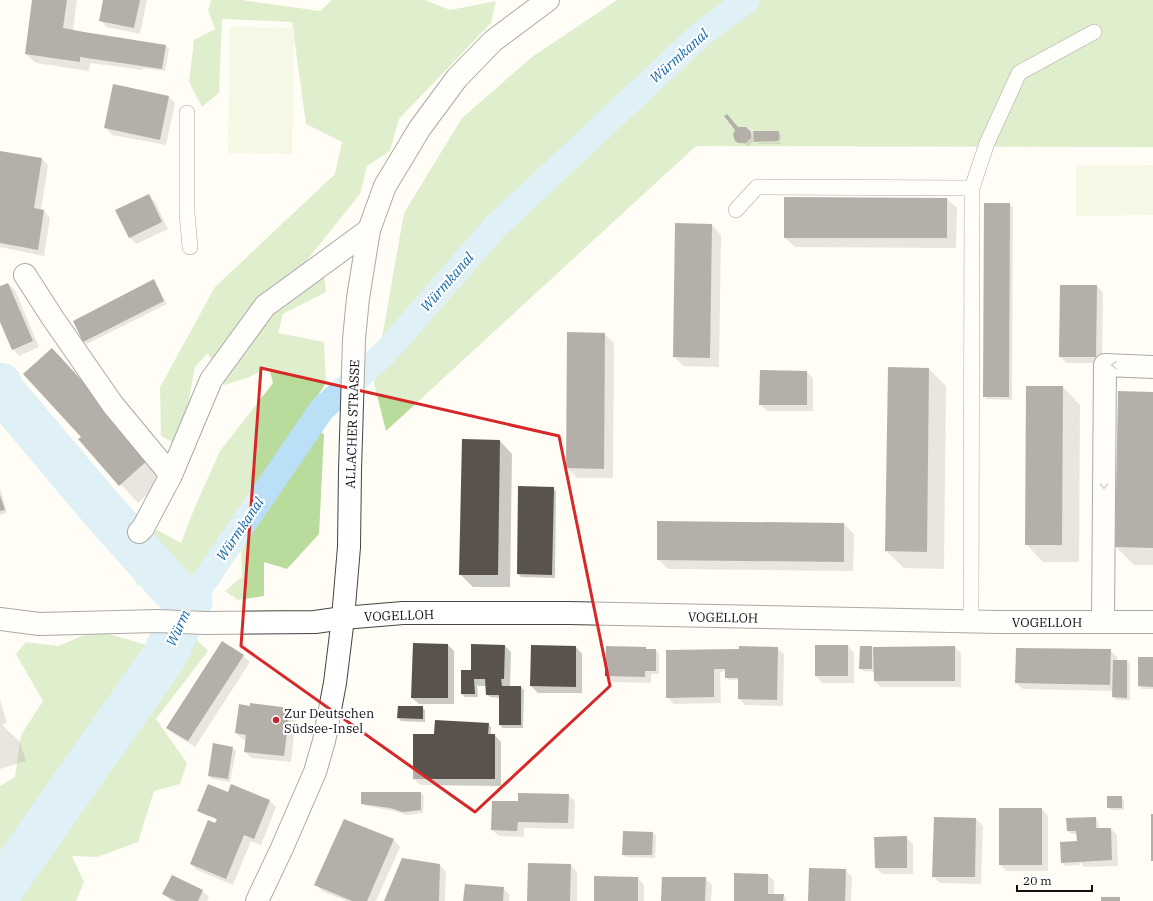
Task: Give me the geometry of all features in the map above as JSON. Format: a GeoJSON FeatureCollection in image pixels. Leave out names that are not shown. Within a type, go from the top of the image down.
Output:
{"type":"FeatureCollection","features":[{"type":"Feature","properties":{"kind":"street","name":"ALLACHER STRASSE"},"geometry":{"type":"LineString","coordinates":[[259,900],[315,772],[324,741],[335,683],[343,618],[349,547],[354,339],[358,298],[369,230],[385,186],[420,128],[458,78],[493,41],[538,2]]}},
{"type":"Feature","properties":{"kind":"street"},"geometry":{"type":"LineString","coordinates":[[139,532],[143,528],[171,475],[211,380],[265,306],[369,230]]}},
{"type":"Feature","properties":{"kind":"street"},"geometry":{"type":"LineString","coordinates":[[25,275],[113,405],[171,475]]}},
{"type":"Feature","properties":{"kind":"street"},"geometry":{"type":"LineString","coordinates":[[1103,622],[1105,365],[1153,367]]}},
{"type":"Feature","properties":{"kind":"street","name":"VOGELLOH"},"geometry":{"type":"LineString","coordinates":[[0,619],[39,624],[158,621],[315,622],[391,613],[568,613],[971,622],[1153,622]]}},
{"type":"Feature","properties":{"kind":"lane"},"geometry":{"type":"LineString","coordinates":[[971,622],[972,188],[987,143],[1019,73],[1094,32]]}},
{"type":"Feature","properties":{"kind":"lane"},"geometry":{"type":"LineString","coordinates":[[187,113],[187,214],[190,247]]}},
{"type":"Feature","properties":{"kind":"lane"},"geometry":{"type":"LineString","coordinates":[[736,210],[757,187],[972,188]]}},
{"type":"Feature","properties":{"kind":"highlighted area"},"geometry":{"type":"Polygon","coordinates":[[[261,368],[559,436],[610,686],[475,812],[241,646],[261,368]]]}},
{"type":"Feature","properties":{"kind":"green space"},"geometry":{"type":"Polygon","coordinates":[[[211,0],[242,0],[320,11],[332,0],[425,0],[450,10],[496,1],[491,23],[399,119],[390,151],[367,166],[360,194],[308,259],[324,275],[326,292],[283,314],[278,333],[324,342],[326,383],[301,421],[324,434],[319,534],[287,569],[264,562],[264,596],[238,600],[225,591],[242,577],[241,543],[219,568],[186,578],[165,567],[138,586],[126,562],[140,543],[157,530],[181,543],[220,451],[273,383],[269,367],[247,378],[224,385],[208,353],[195,367],[182,435],[172,442],[161,436],[160,387],[215,287],[335,174],[342,142],[306,124],[292,22],[222,19],[219,93],[202,107],[189,82],[194,40],[215,29],[208,10],[211,0]]]}},
{"type":"Feature","properties":{"kind":"green space"},"geometry":{"type":"Polygon","coordinates":[[[617,0],[1153,0],[1153,147],[696,146],[386,431],[374,383],[404,213],[462,118],[532,57],[617,0]]]}},
{"type":"Feature","properties":{"kind":"green space"},"geometry":{"type":"Polygon","coordinates":[[[230,27],[294,28],[292,154],[228,153],[230,27]]]}},
{"type":"Feature","properties":{"kind":"green space"},"geometry":{"type":"Polygon","coordinates":[[[1153,165],[1153,215],[1076,216],[1076,166],[1153,165]]]}},
{"type":"Feature","properties":{"kind":"green space"},"geometry":{"type":"Polygon","coordinates":[[[96,630],[156,648],[192,635],[208,651],[156,719],[187,763],[180,784],[154,791],[138,842],[97,857],[72,856],[84,882],[76,901],[0,901],[0,786],[15,777],[21,735],[43,701],[16,654],[26,642],[58,646],[96,630]]]}},
{"type":"Feature","properties":{"kind":"building"},"geometry":{"type":"Polygon","coordinates":[[[32,0],[67,0],[63,28],[166,45],[162,69],[80,57],[80,62],[25,54],[32,0]]]}},
{"type":"Feature","properties":{"kind":"building"},"geometry":{"type":"Polygon","coordinates":[[[103,0],[140,0],[134,28],[99,21],[103,0]]]}},
{"type":"Feature","properties":{"kind":"building"},"geometry":{"type":"Polygon","coordinates":[[[113,84],[169,96],[160,140],[104,128],[113,84]]]}},
{"type":"Feature","properties":{"kind":"building"},"geometry":{"type":"Polygon","coordinates":[[[727,114],[738,127],[746,127],[751,132],[751,138],[746,143],[738,143],[735,141],[733,134],[735,130],[724,116],[727,114]]]}},
{"type":"Feature","properties":{"kind":"building"},"geometry":{"type":"Polygon","coordinates":[[[753,131],[779,131],[779,141],[754,142],[753,131]]]}},
{"type":"Feature","properties":{"kind":"building"},"geometry":{"type":"Polygon","coordinates":[[[0,151],[42,158],[34,208],[44,210],[38,250],[0,243],[0,151]]]}},
{"type":"Feature","properties":{"kind":"building"},"geometry":{"type":"Polygon","coordinates":[[[149,194],[162,222],[129,238],[115,210],[149,194]]]}},
{"type":"Feature","properties":{"kind":"building"},"geometry":{"type":"Polygon","coordinates":[[[784,197],[947,198],[947,238],[784,238],[784,197]]]}},
{"type":"Feature","properties":{"kind":"building"},"geometry":{"type":"Polygon","coordinates":[[[984,203],[1010,203],[1009,397],[983,397],[984,203]]]}},
{"type":"Feature","properties":{"kind":"building"},"geometry":{"type":"Polygon","coordinates":[[[675,223],[712,224],[710,358],[673,357],[675,223]]]}},
{"type":"Feature","properties":{"kind":"building"},"geometry":{"type":"Polygon","coordinates":[[[154,279],[164,301],[83,342],[73,321],[154,279]]]}},
{"type":"Feature","properties":{"kind":"building"},"geometry":{"type":"Polygon","coordinates":[[[8,283],[33,341],[12,350],[0,322],[0,286],[8,283]]]}},
{"type":"Feature","properties":{"kind":"building"},"geometry":{"type":"Polygon","coordinates":[[[1060,285],[1097,285],[1096,357],[1059,357],[1060,285]]]}},
{"type":"Feature","properties":{"kind":"building"},"geometry":{"type":"Polygon","coordinates":[[[567,332],[605,333],[604,469],[566,468],[567,332]]]}},
{"type":"Feature","properties":{"kind":"building"},"geometry":{"type":"Polygon","coordinates":[[[52,348],[110,411],[149,459],[119,486],[78,439],[81,437],[23,374],[52,348]]]}},
{"type":"Feature","properties":{"kind":"building"},"geometry":{"type":"Polygon","coordinates":[[[888,367],[929,368],[927,552],[885,551],[888,367]]]}},
{"type":"Feature","properties":{"kind":"building"},"geometry":{"type":"Polygon","coordinates":[[[760,370],[807,371],[807,405],[759,405],[760,370]]]}},
{"type":"Feature","properties":{"kind":"building"},"geometry":{"type":"Polygon","coordinates":[[[1026,386],[1063,386],[1062,545],[1025,545],[1026,386]]]}},
{"type":"Feature","properties":{"kind":"building"},"geometry":{"type":"Polygon","coordinates":[[[1118,391],[1153,392],[1153,548],[1115,547],[1118,391]]]}},
{"type":"Feature","properties":{"kind":"building"},"geometry":{"type":"Polygon","coordinates":[[[462,439],[500,440],[498,575],[459,575],[462,439]]]}},
{"type":"Feature","properties":{"kind":"building"},"geometry":{"type":"Polygon","coordinates":[[[518,486],[554,487],[552,575],[517,574],[518,486]]]}},
{"type":"Feature","properties":{"kind":"building"},"geometry":{"type":"Polygon","coordinates":[[[0,495],[5,510],[0,511],[0,495]]]}},
{"type":"Feature","properties":{"kind":"building"},"geometry":{"type":"Polygon","coordinates":[[[657,521],[844,523],[844,562],[657,560],[657,521]]]}},
{"type":"Feature","properties":{"kind":"building"},"geometry":{"type":"Polygon","coordinates":[[[222,641],[244,655],[188,741],[166,728],[222,641]]]}},
{"type":"Feature","properties":{"kind":"building"},"geometry":{"type":"Polygon","coordinates":[[[413,643],[448,644],[448,698],[411,698],[413,643]]]}},
{"type":"Feature","properties":{"kind":"building"},"geometry":{"type":"Polygon","coordinates":[[[471,644],[505,645],[504,679],[501,679],[502,686],[521,686],[521,725],[499,725],[499,695],[486,695],[485,679],[474,679],[475,694],[461,694],[461,670],[471,670],[471,644]]]}},
{"type":"Feature","properties":{"kind":"building"},"geometry":{"type":"Polygon","coordinates":[[[531,645],[576,646],[576,687],[530,686],[531,645]]]}},
{"type":"Feature","properties":{"kind":"building"},"geometry":{"type":"Polygon","coordinates":[[[815,645],[848,645],[848,676],[815,676],[815,645]]]}},
{"type":"Feature","properties":{"kind":"building"},"geometry":{"type":"Polygon","coordinates":[[[606,646],[646,647],[646,649],[656,649],[656,671],[645,671],[645,677],[605,676],[606,646]]]}},
{"type":"Feature","properties":{"kind":"building"},"geometry":{"type":"Polygon","coordinates":[[[739,646],[778,647],[777,700],[738,699],[738,678],[725,678],[725,669],[714,669],[714,697],[666,698],[666,650],[739,649],[739,646]]]}},
{"type":"Feature","properties":{"kind":"building"},"geometry":{"type":"Polygon","coordinates":[[[860,646],[872,646],[872,669],[859,669],[860,646]]]}},
{"type":"Feature","properties":{"kind":"building"},"geometry":{"type":"Polygon","coordinates":[[[955,646],[955,681],[874,681],[873,647],[955,646]]]}},
{"type":"Feature","properties":{"kind":"building"},"geometry":{"type":"Polygon","coordinates":[[[1016,648],[1111,649],[1110,685],[1015,683],[1016,648]]]}},
{"type":"Feature","properties":{"kind":"building"},"geometry":{"type":"Polygon","coordinates":[[[1138,657],[1153,657],[1153,687],[1138,686],[1138,657]]]}},
{"type":"Feature","properties":{"kind":"building"},"geometry":{"type":"Polygon","coordinates":[[[1113,660],[1127,660],[1127,698],[1112,697],[1113,660]]]}},
{"type":"Feature","properties":{"kind":"building"},"geometry":{"type":"Polygon","coordinates":[[[250,703],[290,708],[284,756],[244,752],[246,735],[235,733],[239,704],[250,706],[250,703]]]}},
{"type":"Feature","properties":{"kind":"building"},"geometry":{"type":"Polygon","coordinates":[[[398,706],[423,706],[423,719],[397,718],[398,706]]]}},
{"type":"Feature","properties":{"kind":"building"},"geometry":{"type":"Polygon","coordinates":[[[435,720],[489,723],[488,734],[495,734],[495,779],[413,779],[413,734],[434,734],[435,720]]]}},
{"type":"Feature","properties":{"kind":"building"},"geometry":{"type":"Polygon","coordinates":[[[213,743],[233,747],[228,779],[208,776],[213,743]]]}},
{"type":"Feature","properties":{"kind":"building"},"geometry":{"type":"Polygon","coordinates":[[[208,784],[228,792],[231,784],[270,800],[254,839],[244,835],[226,879],[190,864],[208,820],[215,823],[217,819],[197,811],[208,784]]]}},
{"type":"Feature","properties":{"kind":"building"},"geometry":{"type":"Polygon","coordinates":[[[361,792],[421,792],[421,810],[403,812],[390,808],[361,804],[361,792]]]}},
{"type":"Feature","properties":{"kind":"building"},"geometry":{"type":"Polygon","coordinates":[[[518,793],[569,794],[568,823],[518,822],[517,831],[491,830],[492,801],[518,801],[518,793]]]}},
{"type":"Feature","properties":{"kind":"building"},"geometry":{"type":"Polygon","coordinates":[[[1107,796],[1122,796],[1122,808],[1107,808],[1107,796]]]}},
{"type":"Feature","properties":{"kind":"building"},"geometry":{"type":"Polygon","coordinates":[[[999,808],[1042,808],[1042,865],[999,865],[999,808]]]}},
{"type":"Feature","properties":{"kind":"building"},"geometry":{"type":"Polygon","coordinates":[[[1151,814],[1153,814],[1153,861],[1151,861],[1151,814]]]}},
{"type":"Feature","properties":{"kind":"building"},"geometry":{"type":"Polygon","coordinates":[[[934,817],[976,818],[975,877],[932,877],[934,817]]]}},
{"type":"Feature","properties":{"kind":"building"},"geometry":{"type":"Polygon","coordinates":[[[1096,817],[1096,828],[1111,828],[1112,860],[1061,863],[1060,842],[1077,841],[1076,831],[1067,831],[1066,818],[1096,817]]]}},
{"type":"Feature","properties":{"kind":"building"},"geometry":{"type":"Polygon","coordinates":[[[344,819],[394,839],[367,901],[352,901],[314,885],[344,819]]]}},
{"type":"Feature","properties":{"kind":"building"},"geometry":{"type":"Polygon","coordinates":[[[623,831],[653,832],[652,855],[622,855],[623,831]]]}},
{"type":"Feature","properties":{"kind":"building"},"geometry":{"type":"Polygon","coordinates":[[[907,836],[907,868],[875,868],[874,837],[907,836]]]}},
{"type":"Feature","properties":{"kind":"building"},"geometry":{"type":"Polygon","coordinates":[[[402,858],[440,864],[439,901],[384,901],[402,858]]]}},
{"type":"Feature","properties":{"kind":"building"},"geometry":{"type":"Polygon","coordinates":[[[528,863],[571,864],[570,901],[527,901],[528,863]]]}},
{"type":"Feature","properties":{"kind":"building"},"geometry":{"type":"Polygon","coordinates":[[[809,868],[846,869],[845,901],[808,901],[809,868]]]}},
{"type":"Feature","properties":{"kind":"building"},"geometry":{"type":"Polygon","coordinates":[[[734,873],[768,874],[768,894],[784,894],[783,901],[734,901],[734,873]]]}},
{"type":"Feature","properties":{"kind":"building"},"geometry":{"type":"Polygon","coordinates":[[[172,875],[203,890],[198,901],[176,901],[162,894],[172,875]]]}},
{"type":"Feature","properties":{"kind":"building"},"geometry":{"type":"Polygon","coordinates":[[[594,876],[638,877],[638,901],[594,901],[594,876]]]}},
{"type":"Feature","properties":{"kind":"building"},"geometry":{"type":"Polygon","coordinates":[[[662,877],[706,877],[705,901],[661,901],[662,877]]]}},
{"type":"Feature","properties":{"kind":"building"},"geometry":{"type":"Polygon","coordinates":[[[465,884],[504,887],[503,901],[463,901],[465,884]]]}},
{"type":"Feature","properties":{"kind":"building"},"geometry":{"type":"Polygon","coordinates":[[[1101,897],[1120,897],[1120,901],[1101,901],[1101,897]]]}},
{"type":"Feature","properties":{"kind":"waterway","name":"Würmkanal"},"geometry":{"type":"LineString","coordinates":[[190,602],[322,409],[383,355],[496,226],[701,34],[747,0]]}},
{"type":"Feature","properties":{"kind":"waterway","name":"Würm"},"geometry":{"type":"LineString","coordinates":[[0,385],[3,392],[100,507],[173,589],[190,602],[164,657],[0,890]]}},
{"type":"Feature","properties":{"kind":"place","name":"Zur Deutschen Südsee-Insel"},"geometry":{"type":"Point","coordinates":[276,720]}}]}
